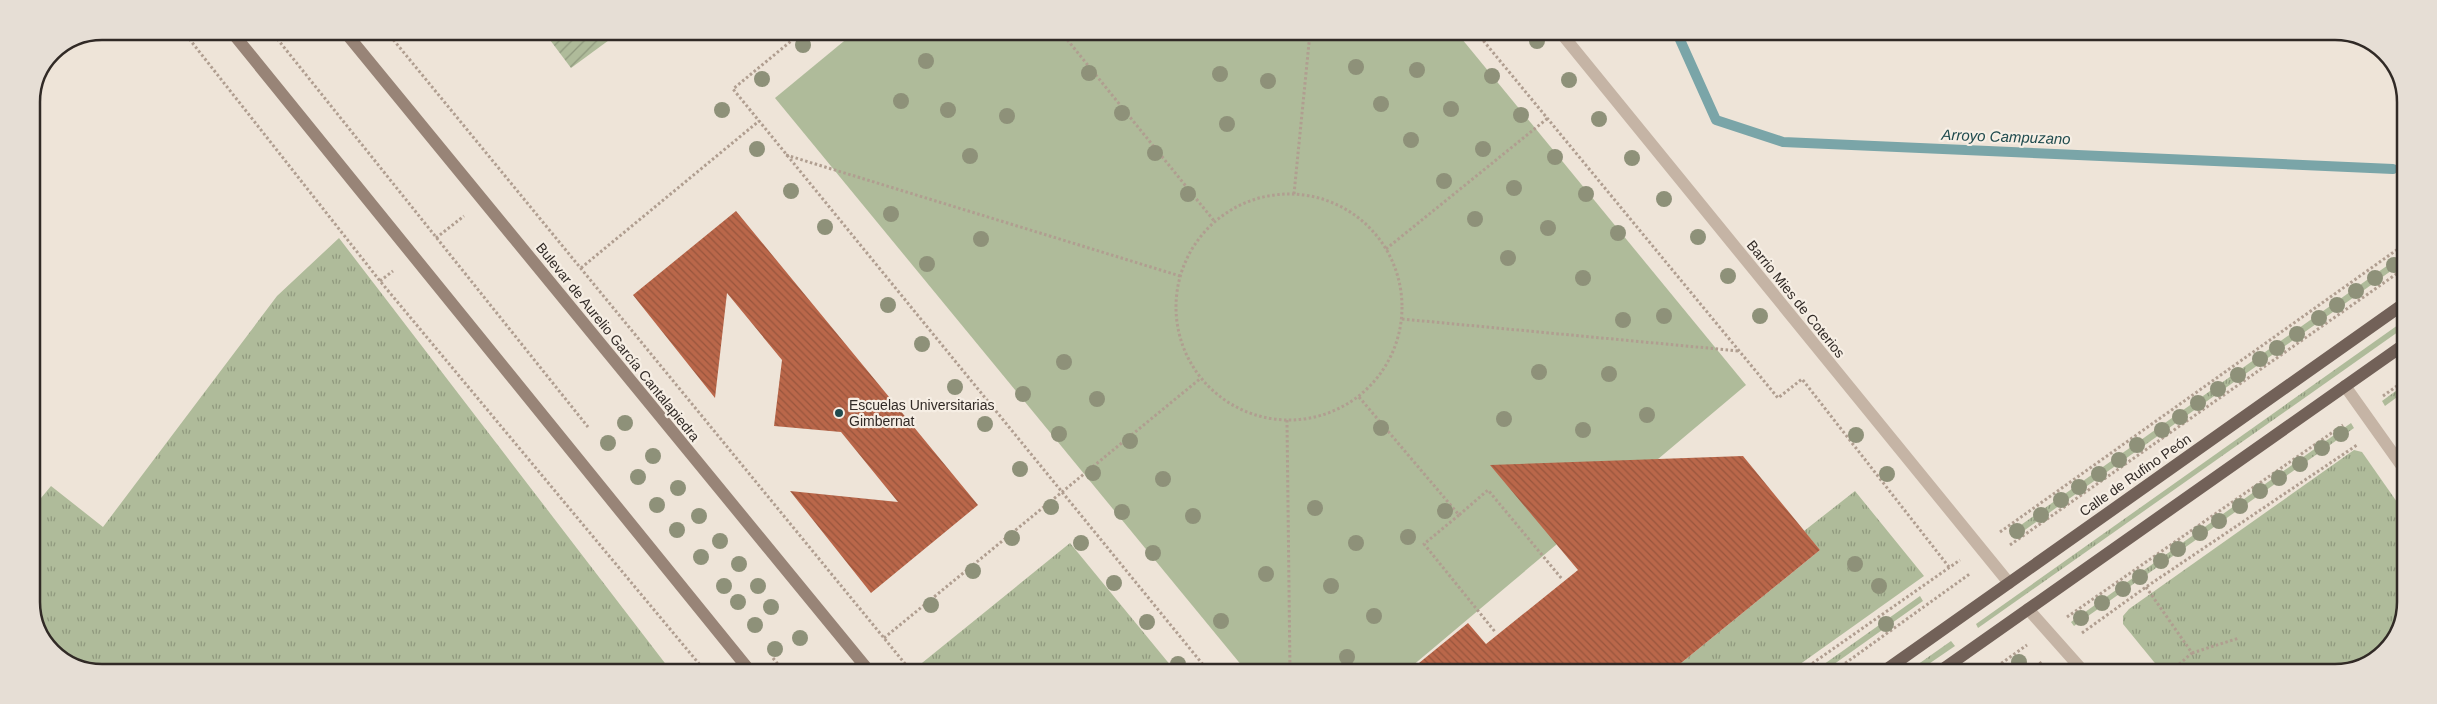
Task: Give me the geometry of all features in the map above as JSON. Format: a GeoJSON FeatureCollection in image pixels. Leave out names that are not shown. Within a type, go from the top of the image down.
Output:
{"type":"FeatureCollection","features":[{"type":"Feature","properties":{"kind":"main road"},"geometry":{"type":"LineString","coordinates":[[238,40],[744,664]]}},
{"type":"Feature","properties":{"kind":"main road","name":"Bulevar de Aurelio García Cantalapiedra"},"geometry":{"type":"LineString","coordinates":[[351,40],[482,202],[863,664]]}},
{"type":"Feature","properties":{"kind":"main road","name":"Calle de Rufino Peón"},"geometry":{"type":"LineString","coordinates":[[1894,664],[2397,308]]}},
{"type":"Feature","properties":{"kind":"main road"},"geometry":{"type":"LineString","coordinates":[[1950,664],[2397,349]]}},
{"type":"Feature","properties":{"kind":"street","name":"Barrio Mies de Coterios"},"geometry":{"type":"LineString","coordinates":[[1567,40],[2010,582]]}},
{"type":"Feature","properties":{"kind":"street"},"geometry":{"type":"LineString","coordinates":[[2345,386],[2397,459]]}},
{"type":"Feature","properties":{"kind":"street"},"geometry":{"type":"LineString","coordinates":[[2028,609],[2077,664]]}},
{"type":"Feature","properties":{"kind":"path"},"geometry":{"type":"LineString","coordinates":[[191,40],[380,281],[699,664]]}},
{"type":"Feature","properties":{"kind":"path"},"geometry":{"type":"LineString","coordinates":[[278,40],[591,431]]}},
{"type":"Feature","properties":{"kind":"path"},"geometry":{"type":"LineString","coordinates":[[393,40],[508,182],[581,268],[906,664]]}},
{"type":"Feature","properties":{"kind":"path"},"geometry":{"type":"LineString","coordinates":[[792,40],[733,89],[1202,664]]}},
{"type":"Feature","properties":{"kind":"path"},"geometry":{"type":"LineString","coordinates":[[1067,40],[1215,222]]}},
{"type":"Feature","properties":{"kind":"path"},"geometry":{"type":"LineString","coordinates":[[1294,194],[1309,40]]}},
{"type":"Feature","properties":{"kind":"path"},"geometry":{"type":"LineString","coordinates":[[1483,40],[1778,398],[1802,379],[1949,567]]}},
{"type":"Feature","properties":{"kind":"path"},"geometry":{"type":"LineString","coordinates":[[1386,249],[1548,118]]}},
{"type":"Feature","properties":{"kind":"path"},"geometry":{"type":"LineString","coordinates":[[581,268],[759,121]]}},
{"type":"Feature","properties":{"kind":"path"},"geometry":{"type":"LineString","coordinates":[[786,155],[1180,276]]}},
{"type":"Feature","properties":{"kind":"path"},"geometry":{"type":"LineString","coordinates":[[380,281],[508,182]]}},
{"type":"Feature","properties":{"kind":"path"},"geometry":{"type":"LineString","coordinates":[[1294,194],[1316,197],[1337,204],[1373,230],[1386,249],[1400,282],[1402,319],[1397,341],[1388,362],[1375,381],[1358,397],[1325,415],[1287,420],[1262,417],[1239,409],[1218,396],[1200,378],[1189,360],[1181,340],[1176,319],[1180,276],[1194,246],[1215,222],[1232,209],[1252,201],[1294,194]]}},
{"type":"Feature","properties":{"kind":"path"},"geometry":{"type":"LineString","coordinates":[[1811,664],[2397,250]]}},
{"type":"Feature","properties":{"kind":"path"},"geometry":{"type":"LineString","coordinates":[[2010,545],[2397,274]]}},
{"type":"Feature","properties":{"kind":"path"},"geometry":{"type":"LineString","coordinates":[[1402,319],[1740,351]]}},
{"type":"Feature","properties":{"kind":"path"},"geometry":{"type":"LineString","coordinates":[[884,638],[1200,378]]}},
{"type":"Feature","properties":{"kind":"path"},"geometry":{"type":"LineString","coordinates":[[2380,398],[2397,386]]}},
{"type":"Feature","properties":{"kind":"path"},"geometry":{"type":"LineString","coordinates":[[1358,397],[1459,515]]}},
{"type":"Feature","properties":{"kind":"path"},"geometry":{"type":"LineString","coordinates":[[2039,664],[2146,587],[2397,416]]}},
{"type":"Feature","properties":{"kind":"path"},"geometry":{"type":"LineString","coordinates":[[1287,420],[1290,664]]}},
{"type":"Feature","properties":{"kind":"path"},"geometry":{"type":"LineString","coordinates":[[2064,619],[2351,420]]}},
{"type":"Feature","properties":{"kind":"path"},"geometry":{"type":"LineString","coordinates":[[1496,633],[1424,544],[1488,490],[1562,579]]}},
{"type":"Feature","properties":{"kind":"path"},"geometry":{"type":"LineString","coordinates":[[1844,664],[1976,570]]}},
{"type":"Feature","properties":{"kind":"path"},"geometry":{"type":"LineString","coordinates":[[2146,587],[2192,653]]}},
{"type":"Feature","properties":{"kind":"path"},"geometry":{"type":"LineString","coordinates":[[2179,664],[2192,653],[2238,638]]}},
{"type":"Feature","properties":{"kind":"path"},"geometry":{"type":"LineString","coordinates":[[2000,664],[2032,642]]}},
{"type":"Feature","properties":{"kind":"path"},"geometry":{"type":"LineString","coordinates":[[771,656],[777,664]]}},
{"type":"Feature","properties":{"kind":"green space"},"geometry":{"type":"Polygon","coordinates":[[[550,40],[609,40],[571,68],[550,40]]]}},
{"type":"Feature","properties":{"kind":"green space"},"geometry":{"type":"Polygon","coordinates":[[[845,40],[1463,40],[1746,385],[1415,664],[1240,664],[775,98],[845,40]]]}},
{"type":"Feature","properties":{"kind":"green space"},"geometry":{"type":"Polygon","coordinates":[[[339,238],[666,664],[102,664],[86,662],[61,649],[51,636],[41,614],[40,499],[51,486],[103,527],[277,296],[339,238]]]}},
{"type":"Feature","properties":{"kind":"green space"},"geometry":{"type":"Polygon","coordinates":[[[2397,259],[2397,267],[2015,537],[2011,532],[2397,259]]]}},
{"type":"Feature","properties":{"kind":"green space"},"geometry":{"type":"Polygon","coordinates":[[[2397,326],[2397,333],[1978,628],[1976,624],[2397,326]]]}},
{"type":"Feature","properties":{"kind":"green space"},"geometry":{"type":"Polygon","coordinates":[[[2397,390],[2397,397],[2385,406],[2382,401],[2397,390]]]}},
{"type":"Feature","properties":{"kind":"green space"},"geometry":{"type":"Polygon","coordinates":[[[2351,423],[2354,428],[2074,626],[2071,622],[2351,423]]]}},
{"type":"Feature","properties":{"kind":"green space"},"geometry":{"type":"Polygon","coordinates":[[[2354,450],[2362,452],[2397,502],[2397,602],[2395,618],[2382,643],[2366,656],[2355,661],[2335,664],[2156,664],[2123,624],[2123,616],[2129,609],[2354,450]]]}},
{"type":"Feature","properties":{"kind":"green space"},"geometry":{"type":"Polygon","coordinates":[[[1855,491],[1924,576],[1800,664],[1680,664],[1820,550],[1804,531],[1855,491]]]}},
{"type":"Feature","properties":{"kind":"green space"},"geometry":{"type":"Polygon","coordinates":[[[1070,543],[1169,664],[921,664],[1070,543]]]}},
{"type":"Feature","properties":{"kind":"green space"},"geometry":{"type":"Polygon","coordinates":[[[1920,596],[1923,601],[1834,664],[1824,664],[1920,596]]]}},
{"type":"Feature","properties":{"kind":"green space"},"geometry":{"type":"Polygon","coordinates":[[[1951,641],[1955,646],[1929,664],[1918,664],[1951,641]]]}},
{"type":"Feature","properties":{"kind":"building","name":"Escuelas Universitarias Gimbernat"},"geometry":{"type":"Polygon","coordinates":[[[736,211],[978,505],[871,593],[790,491],[898,502],[841,432],[774,426],[782,360],[727,293],[715,398],[633,295],[736,211]]]}},
{"type":"Feature","properties":{"kind":"building"},"geometry":{"type":"Polygon","coordinates":[[[1743,456],[1820,550],[1680,664],[1418,664],[1468,623],[1486,644],[1578,570],[1490,465],[1743,456]]]}},
{"type":"Feature","properties":{"kind":"waterway","name":"Arroyo Campuzano"},"geometry":{"type":"LineString","coordinates":[[1680,40],[1716,120],[1783,142],[2393,169]]}},
{"type":"Feature","properties":{"kind":"place","name":"Escuelas Universitarias Gimbernat"},"geometry":{"type":"Point","coordinates":[839,413]}}]}
